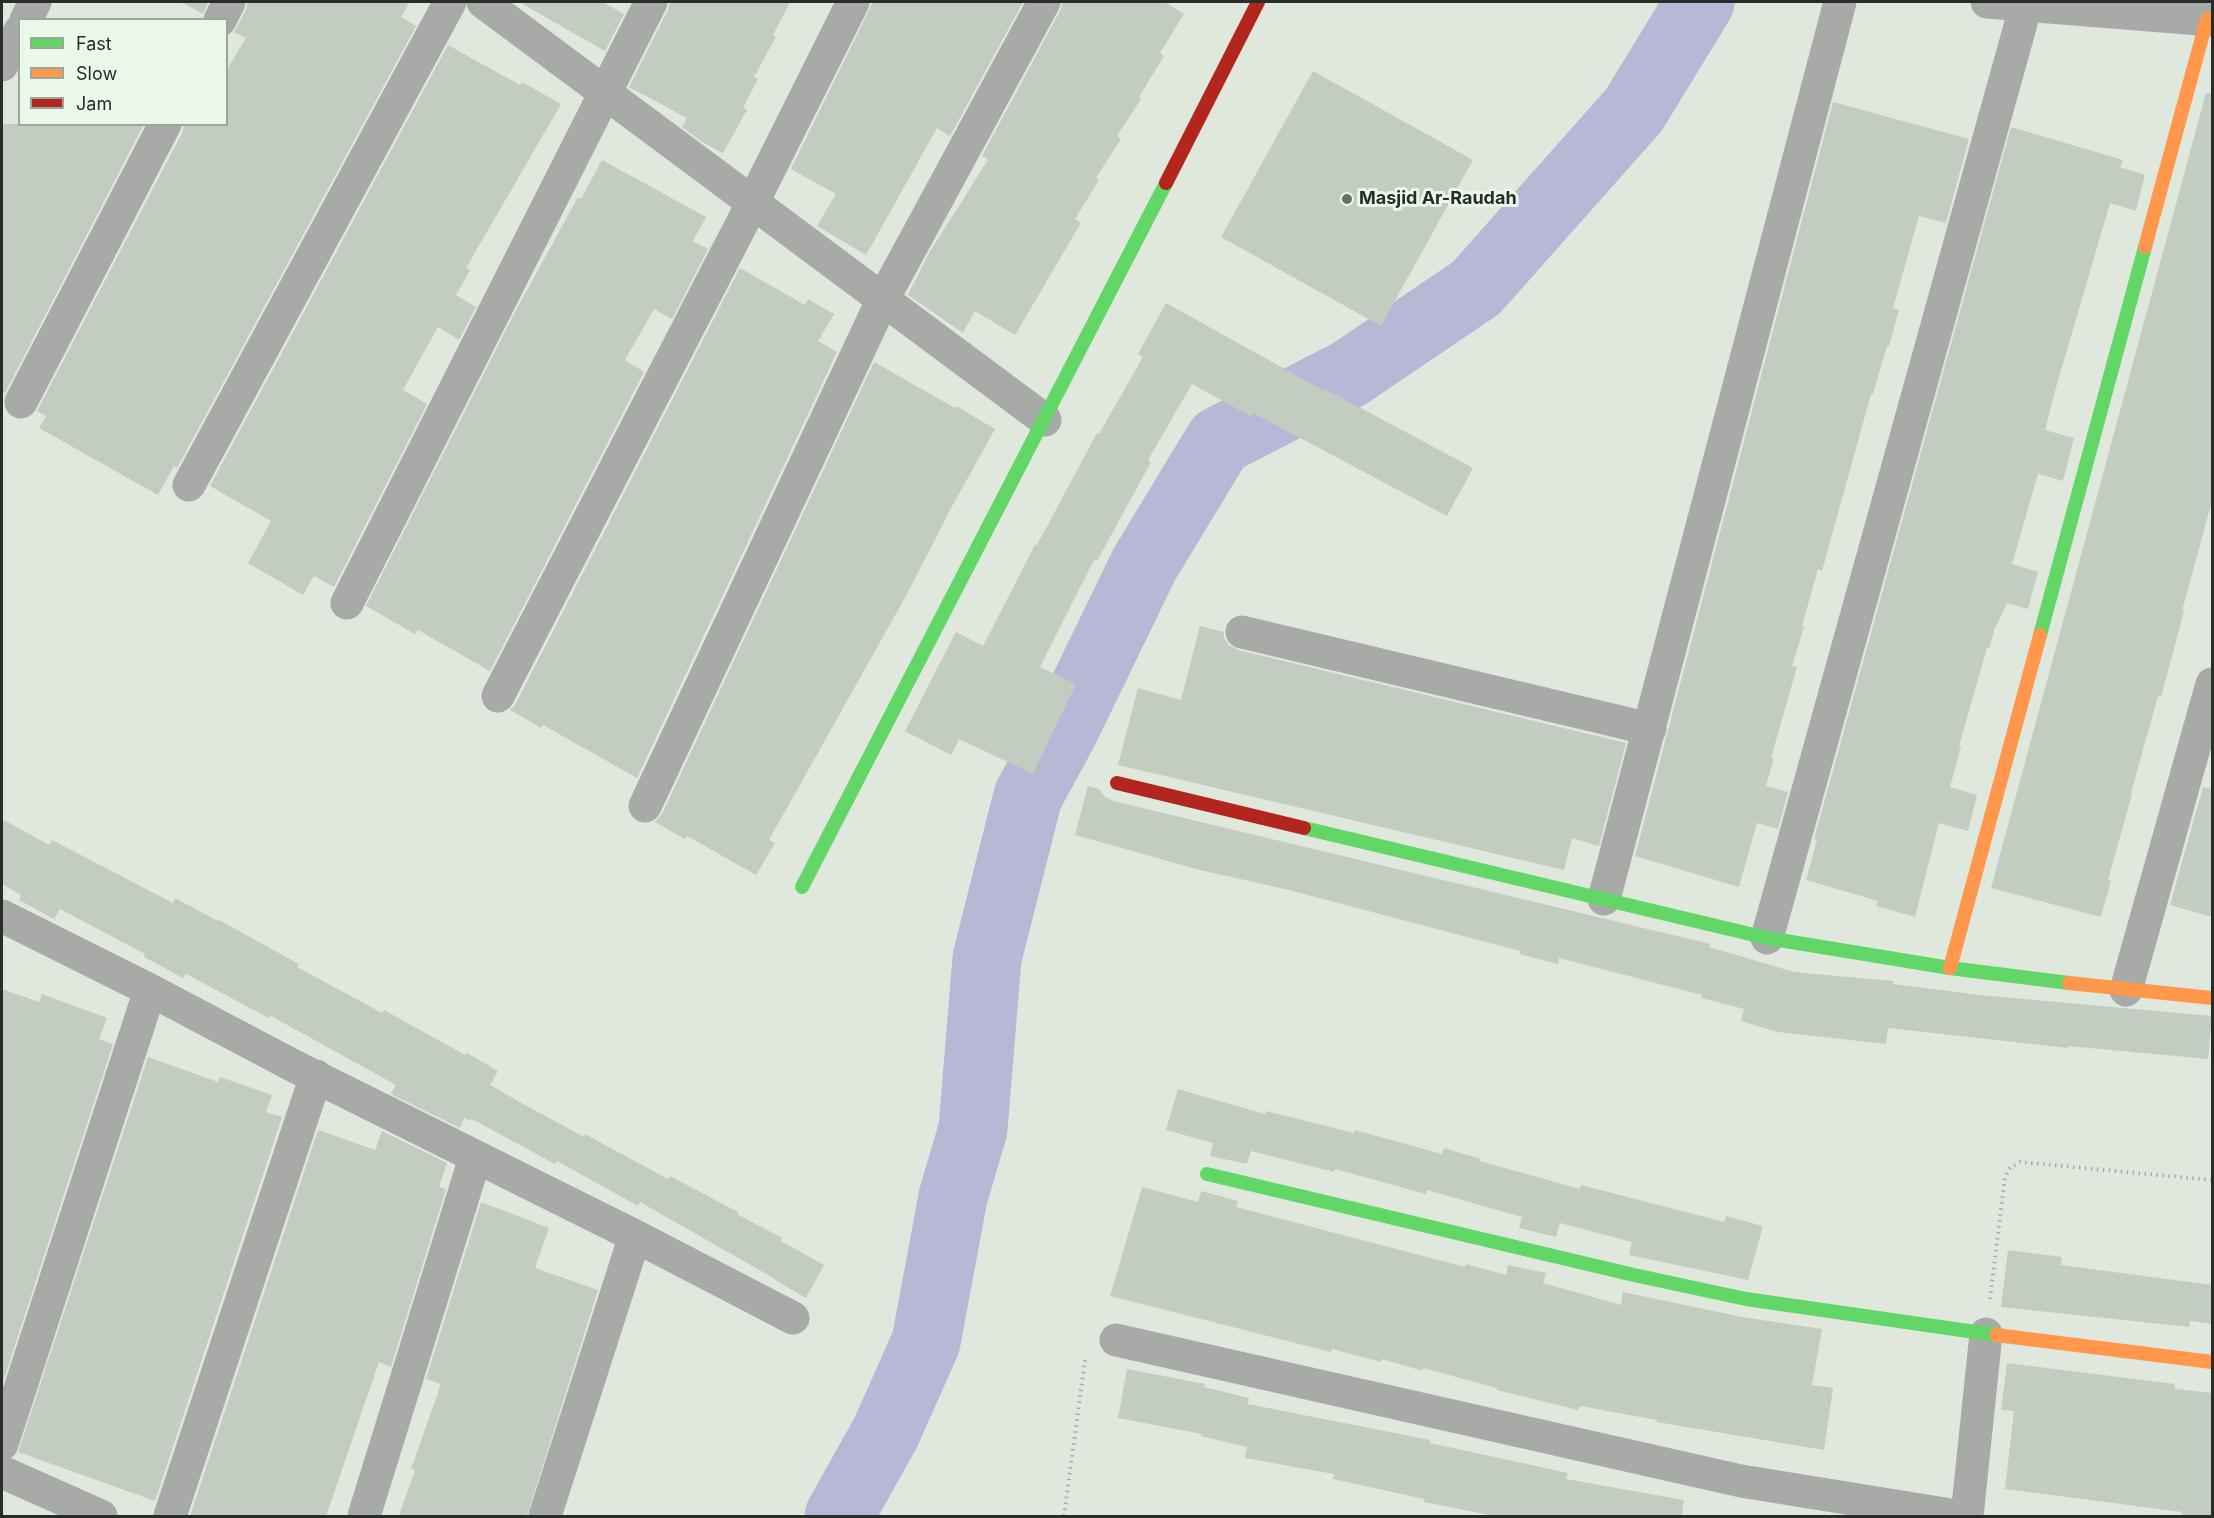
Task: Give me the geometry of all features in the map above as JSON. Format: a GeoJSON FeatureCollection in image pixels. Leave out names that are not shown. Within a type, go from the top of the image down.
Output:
{"type":"FeatureCollection","features":[{"type":"Feature","properties":{"kind":"street"},"geometry":{"type":"LineString","coordinates":[[27,18],[35,2]]}},
{"type":"Feature","properties":{"kind":"street"},"geometry":{"type":"LineString","coordinates":[[221,18],[229,2]]}},
{"type":"Feature","properties":{"kind":"street"},"geometry":{"type":"LineString","coordinates":[[189,485],[450,2]]}},
{"type":"Feature","properties":{"kind":"street"},"geometry":{"type":"LineString","coordinates":[[483,2],[1045,420]]}},
{"type":"Feature","properties":{"kind":"street"},"geometry":{"type":"LineString","coordinates":[[347,603],[651,2]]}},
{"type":"Feature","properties":{"kind":"street"},"geometry":{"type":"LineString","coordinates":[[498,696],[753,202],[853,2]]}},
{"type":"Feature","properties":{"kind":"street"},"geometry":{"type":"LineString","coordinates":[[645,806],[882,301],[1044,2]]}},
{"type":"Feature","properties":{"kind":"street"},"geometry":{"type":"LineString","coordinates":[[802,887],[1045,420],[1258,2]]}},
{"type":"Feature","properties":{"kind":"street"},"geometry":{"type":"LineString","coordinates":[[1604,899],[1840,2]]}},
{"type":"Feature","properties":{"kind":"street"},"geometry":{"type":"LineString","coordinates":[[1950,968],[2210,20],[1987,2]]}},
{"type":"Feature","properties":{"kind":"street"},"geometry":{"type":"LineString","coordinates":[[1767,938],[2026,5]]}},
{"type":"Feature","properties":{"kind":"street"},"geometry":{"type":"LineString","coordinates":[[2,65],[18,35]]}},
{"type":"Feature","properties":{"kind":"street"},"geometry":{"type":"LineString","coordinates":[[21,402],[164,126]]}},
{"type":"Feature","properties":{"kind":"street"},"geometry":{"type":"LineString","coordinates":[[1242,632],[1650,729]]}},
{"type":"Feature","properties":{"kind":"street"},"geometry":{"type":"LineString","coordinates":[[2126,990],[2212,684]]}},
{"type":"Feature","properties":{"kind":"street"},"geometry":{"type":"LineString","coordinates":[[1118,783],[1767,938],[1950,968],[2126,990],[2212,998]]}},
{"type":"Feature","properties":{"kind":"street"},"geometry":{"type":"LineString","coordinates":[[2,916],[793,1318]]}},
{"type":"Feature","properties":{"kind":"street"},"geometry":{"type":"LineString","coordinates":[[2,1444],[150,990]]}},
{"type":"Feature","properties":{"kind":"street"},"geometry":{"type":"LineString","coordinates":[[170,1516],[316,1076]]}},
{"type":"Feature","properties":{"kind":"street"},"geometry":{"type":"LineString","coordinates":[[364,1516],[475,1158]]}},
{"type":"Feature","properties":{"kind":"street"},"geometry":{"type":"LineString","coordinates":[[1208,1174],[1634,1275],[1746,1299],[1986,1334],[2212,1362]]}},
{"type":"Feature","properties":{"kind":"street"},"geometry":{"type":"LineString","coordinates":[[544,1516],[635,1236]]}},
{"type":"Feature","properties":{"kind":"street"},"geometry":{"type":"LineString","coordinates":[[1967,1516],[1986,1334]]}},
{"type":"Feature","properties":{"kind":"street"},"geometry":{"type":"LineString","coordinates":[[1116,1340],[1741,1481],[1958,1516]]}},
{"type":"Feature","properties":{"kind":"street"},"geometry":{"type":"LineString","coordinates":[[2,1472],[101,1516]]}},
{"type":"Feature","properties":{"kind":"path"},"geometry":{"type":"LineString","coordinates":[[1986,1334],[2005,1177],[2010,1168],[2020,1162],[2212,1180]]}},
{"type":"Feature","properties":{"kind":"path"},"geometry":{"type":"LineString","coordinates":[[1064,1516],[1085,1359],[1092,1344],[1099,1338],[1116,1340]]}},
{"type":"Feature","properties":{"kind":"building"},"geometry":{"type":"Polygon","coordinates":[[[181,2],[208,2],[203,14],[181,2]]]}},
{"type":"Feature","properties":{"kind":"building"},"geometry":{"type":"Polygon","coordinates":[[[248,2],[410,2],[401,17],[416,26],[177,468],[174,466],[158,495],[39,428],[46,416],[37,411],[182,133],[184,126],[228,126],[228,68],[246,38],[234,32],[248,2]]]}},
{"type":"Feature","properties":{"kind":"building"},"geometry":{"type":"Polygon","coordinates":[[[519,2],[602,2],[624,14],[605,51],[519,2]]]}},
{"type":"Feature","properties":{"kind":"building"},"geometry":{"type":"Polygon","coordinates":[[[670,2],[790,2],[773,35],[776,37],[754,77],[758,79],[743,108],[747,110],[723,153],[702,142],[682,127],[687,118],[629,87],[670,2]]]}},
{"type":"Feature","properties":{"kind":"building"},"geometry":{"type":"Polygon","coordinates":[[[873,2],[1023,2],[950,136],[937,128],[866,255],[817,226],[836,194],[791,169],[873,2]]]}},
{"type":"Feature","properties":{"kind":"building"},"geometry":{"type":"Polygon","coordinates":[[[1063,2],[1165,2],[1184,14],[1160,53],[1164,56],[1139,97],[1141,99],[1117,136],[1121,139],[1096,178],[1099,180],[1075,219],[1081,223],[1015,335],[975,311],[963,333],[908,295],[929,253],[988,160],[982,156],[1063,2]]]}},
{"type":"Feature","properties":{"kind":"building"},"geometry":{"type":"Polygon","coordinates":[[[448,45],[520,85],[522,82],[561,104],[466,268],[470,270],[456,295],[476,307],[459,340],[438,327],[403,390],[427,404],[334,587],[314,576],[303,595],[248,563],[271,521],[210,486],[448,45]]]}},
{"type":"Feature","properties":{"kind":"building","name":"Masjid Ar-Raudah"},"geometry":{"type":"Polygon","coordinates":[[[1313,71],[1473,160],[1381,326],[1221,237],[1313,71]]]}},
{"type":"Feature","properties":{"kind":"building"},"geometry":{"type":"Polygon","coordinates":[[[2206,93],[2212,93],[2212,501],[2161,697],[2158,696],[2131,793],[2108,880],[2111,881],[2101,917],[1991,888],[2206,93]]]}},
{"type":"Feature","properties":{"kind":"building"},"geometry":{"type":"Polygon","coordinates":[[[1833,102],[1969,139],[1946,223],[1919,216],[1893,308],[1899,310],[1873,394],[1871,394],[1822,571],[1818,569],[1792,666],[1797,667],[1771,758],[1774,758],[1766,786],[1788,792],[1778,829],[1757,823],[1739,887],[1635,856],[1833,102]]]}},
{"type":"Feature","properties":{"kind":"building"},"geometry":{"type":"Polygon","coordinates":[[[2,124],[143,126],[5,393],[2,391],[2,124]]]}},
{"type":"Feature","properties":{"kind":"building"},"geometry":{"type":"Polygon","coordinates":[[[2011,127],[2123,160],[2120,167],[2145,175],[2136,211],[2110,203],[2045,430],[2074,438],[2063,481],[2038,474],[2012,564],[2038,572],[2028,609],[2007,603],[1995,628],[1989,648],[1987,648],[1959,746],[1961,747],[1950,787],[1977,795],[1968,831],[1939,823],[1915,917],[1876,906],[1878,901],[1806,880],[1817,840],[1814,839],[2011,127]]]}},
{"type":"Feature","properties":{"kind":"building"},"geometry":{"type":"Polygon","coordinates":[[[602,160],[706,217],[693,241],[708,249],[672,319],[654,309],[625,360],[644,372],[490,671],[418,630],[415,634],[366,606],[514,314],[578,197],[581,199],[602,160]]]}},
{"type":"Feature","properties":{"kind":"building"},"geometry":{"type":"Polygon","coordinates":[[[740,268],[805,305],[808,299],[834,314],[818,341],[837,352],[637,778],[543,725],[541,728],[510,710],[515,705],[740,268]]]}},
{"type":"Feature","properties":{"kind":"building"},"geometry":{"type":"Polygon","coordinates":[[[1166,303],[1326,392],[1327,390],[1473,468],[1447,516],[1253,413],[1252,417],[1192,384],[1148,460],[1151,462],[1097,561],[1094,560],[1040,667],[1076,684],[1033,774],[959,739],[951,755],[905,731],[956,632],[983,646],[1035,545],[1097,433],[1099,434],[1143,357],[1138,354],[1166,303]]]}},
{"type":"Feature","properties":{"kind":"building"},"geometry":{"type":"Polygon","coordinates":[[[874,362],[995,429],[907,594],[769,840],[775,843],[756,875],[687,836],[685,839],[655,822],[662,814],[874,362]]]}},
{"type":"Feature","properties":{"kind":"building"},"geometry":{"type":"Polygon","coordinates":[[[1200,626],[1224,632],[1224,638],[1229,645],[1238,650],[1626,743],[1599,846],[1572,838],[1564,870],[1118,765],[1138,688],[1181,700],[1200,626]]]}},
{"type":"Feature","properties":{"kind":"building"},"geometry":{"type":"Polygon","coordinates":[[[1088,786],[1099,789],[1105,797],[1113,801],[1710,944],[1709,947],[1794,972],[1893,981],[1893,984],[1980,995],[2212,1016],[2208,1059],[2068,1046],[2068,1048],[1888,1028],[1886,1044],[1778,1032],[1741,1021],[1744,1009],[1701,998],[1702,995],[1559,958],[1558,964],[1519,954],[1520,951],[1289,890],[1200,870],[1075,835],[1088,786]]]}},
{"type":"Feature","properties":{"kind":"building"},"geometry":{"type":"Polygon","coordinates":[[[2203,787],[2212,789],[2212,917],[2170,905],[2203,787]]]}},
{"type":"Feature","properties":{"kind":"building"},"geometry":{"type":"Polygon","coordinates":[[[2,819],[49,845],[52,840],[173,903],[175,898],[219,920],[299,964],[297,967],[382,1013],[384,1010],[465,1055],[467,1053],[498,1071],[490,1085],[584,1137],[585,1134],[668,1179],[670,1176],[782,1238],[781,1241],[824,1265],[806,1298],[640,1202],[638,1206],[557,1161],[555,1164],[472,1119],[470,1121],[464,1118],[460,1128],[391,1094],[396,1085],[271,1016],[269,1018],[186,974],[183,978],[144,957],[145,954],[60,909],[54,919],[19,900],[21,895],[2,884],[2,819]]]}},
{"type":"Feature","properties":{"kind":"building"},"geometry":{"type":"Polygon","coordinates":[[[2,989],[39,1002],[42,994],[107,1018],[99,1039],[113,1044],[2,1385],[2,989]]]}},
{"type":"Feature","properties":{"kind":"building"},"geometry":{"type":"Polygon","coordinates":[[[148,1057],[218,1082],[220,1077],[272,1095],[266,1112],[282,1117],[155,1501],[18,1452],[148,1057]]]}},
{"type":"Feature","properties":{"kind":"building"},"geometry":{"type":"Polygon","coordinates":[[[1178,1089],[1265,1114],[1266,1111],[1354,1133],[1355,1130],[1442,1154],[1444,1148],[1481,1159],[1480,1161],[1580,1189],[1581,1185],[1724,1222],[1726,1216],[1763,1226],[1748,1280],[1629,1255],[1632,1242],[1560,1223],[1556,1237],[1519,1228],[1522,1217],[1427,1190],[1426,1194],[1335,1169],[1334,1172],[1251,1151],[1247,1164],[1210,1156],[1213,1143],[1166,1130],[1178,1089]]]}},
{"type":"Feature","properties":{"kind":"building"},"geometry":{"type":"Polygon","coordinates":[[[318,1130],[375,1150],[382,1131],[447,1163],[439,1187],[446,1189],[391,1367],[379,1362],[326,1516],[190,1516],[318,1130]]]}},
{"type":"Feature","properties":{"kind":"building"},"geometry":{"type":"Polygon","coordinates":[[[1142,1187],[1198,1202],[1201,1191],[1238,1201],[1236,1207],[1465,1267],[1466,1264],[1506,1275],[1508,1265],[1546,1273],[1543,1283],[1621,1305],[1623,1292],[1742,1317],[1822,1329],[1812,1385],[1833,1388],[1824,1450],[1657,1422],[1657,1420],[1580,1406],[1578,1410],[1497,1390],[1497,1388],[1423,1368],[1423,1371],[1382,1359],[1381,1362],[1332,1349],[1331,1352],[1110,1296],[1142,1187]]]}},
{"type":"Feature","properties":{"kind":"building"},"geometry":{"type":"Polygon","coordinates":[[[481,1202],[549,1228],[535,1268],[598,1290],[527,1516],[399,1516],[415,1470],[411,1469],[441,1384],[426,1379],[481,1202]]]}},
{"type":"Feature","properties":{"kind":"building"},"geometry":{"type":"Polygon","coordinates":[[[2008,1250],[2062,1257],[2061,1265],[2212,1285],[2212,1324],[2190,1321],[2189,1327],[2001,1307],[2008,1250]]]}},
{"type":"Feature","properties":{"kind":"building"},"geometry":{"type":"Polygon","coordinates":[[[2007,1363],[2175,1384],[2175,1389],[2212,1393],[2212,1516],[2181,1516],[2182,1512],[2005,1489],[2014,1411],[2001,1410],[2007,1363]]]}},
{"type":"Feature","properties":{"kind":"building"},"geometry":{"type":"Polygon","coordinates":[[[1127,1369],[1205,1384],[1204,1387],[1249,1398],[1248,1404],[1430,1440],[1430,1443],[1568,1473],[1566,1479],[1684,1500],[1682,1516],[1495,1516],[1424,1502],[1424,1499],[1333,1479],[1334,1474],[1245,1458],[1247,1447],[1201,1436],[1202,1434],[1118,1418],[1127,1369]]]}},
{"type":"Feature","properties":{"kind":"waterway"},"geometry":{"type":"LineString","coordinates":[[839,1516],[886,1432],[926,1342],[953,1197],[973,1129],[987,958],[1028,796],[1064,730],[1144,565],[1219,441],[1349,374],[1476,288],[1634,110],[1700,2]]}},
{"type":"Feature","properties":{"kind":"traffic: fast"},"geometry":{"type":"LineString","coordinates":[[802,887],[1166,183]]}},
{"type":"Feature","properties":{"kind":"traffic: fast"},"geometry":{"type":"LineString","coordinates":[[2040,635],[2145,247]]}},
{"type":"Feature","properties":{"kind":"traffic: fast"},"geometry":{"type":"LineString","coordinates":[[1304,828],[1767,938],[1950,968],[2069,983]]}},
{"type":"Feature","properties":{"kind":"traffic: fast"},"geometry":{"type":"LineString","coordinates":[[1207,1174],[1634,1275],[1746,1299],[1996,1335]]}},
{"type":"Feature","properties":{"kind":"traffic: slow"},"geometry":{"type":"LineString","coordinates":[[2145,247],[2207,19]]}},
{"type":"Feature","properties":{"kind":"traffic: slow"},"geometry":{"type":"LineString","coordinates":[[1950,968],[2040,635]]}},
{"type":"Feature","properties":{"kind":"traffic: slow"},"geometry":{"type":"LineString","coordinates":[[2069,983],[2212,998]]}},
{"type":"Feature","properties":{"kind":"traffic: slow"},"geometry":{"type":"LineString","coordinates":[[1996,1335],[2212,1362]]}},
{"type":"Feature","properties":{"kind":"traffic: jam"},"geometry":{"type":"LineString","coordinates":[[1166,183],[1258,2]]}},
{"type":"Feature","properties":{"kind":"traffic: jam"},"geometry":{"type":"LineString","coordinates":[[1117,783],[1304,828]]}},
{"type":"Feature","properties":{"kind":"place","name":"Masjid Ar-Raudah"},"geometry":{"type":"Point","coordinates":[1347,199]}}]}
